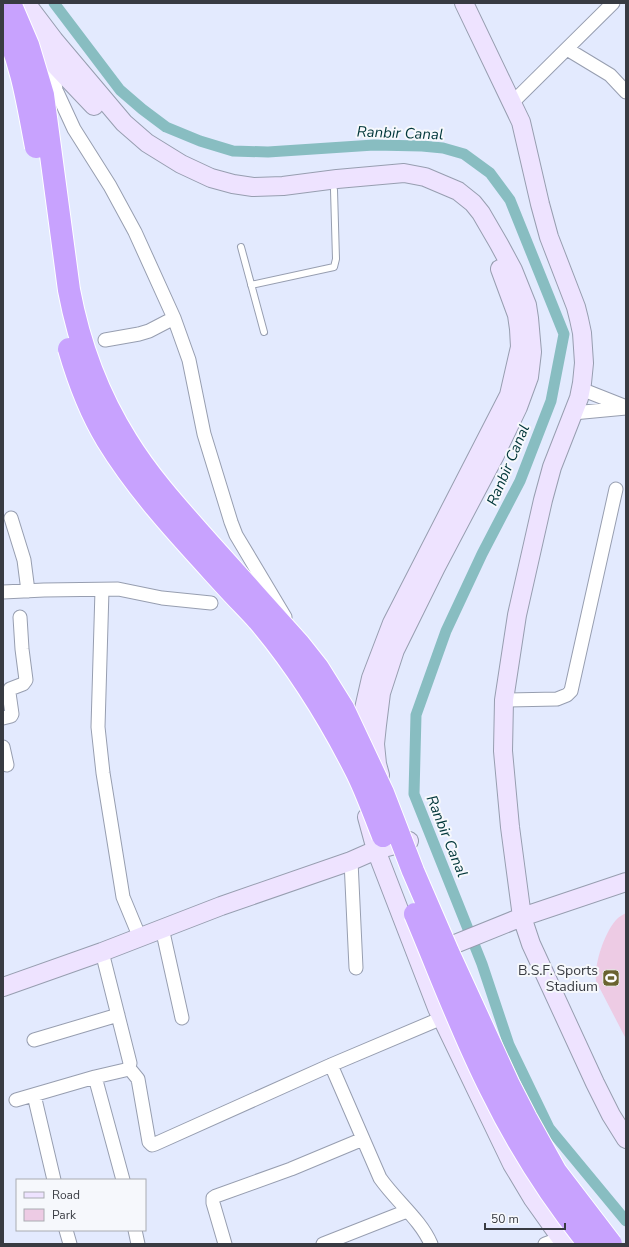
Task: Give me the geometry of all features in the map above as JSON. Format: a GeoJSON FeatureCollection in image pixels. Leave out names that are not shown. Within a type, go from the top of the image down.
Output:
{"type":"FeatureCollection","features":[{"type":"Feature","properties":{"kind":"highway"},"geometry":{"type":"LineString","coordinates":[[10,3],[28,45],[43,95],[69,290],[79,336],[94,378],[127,441],[170,500],[318,668],[343,708],[382,793],[413,871],[509,1085],[537,1140],[556,1172],[611,1244]]}},
{"type":"Feature","properties":{"kind":"highway"},"geometry":{"type":"LineString","coordinates":[[28,28],[11,40],[30,111],[40,174],[54,292],[61,322],[78,379],[91,411],[106,440],[124,467],[183,538],[258,620],[304,680],[323,709],[356,770],[490,1090],[525,1153],[550,1192],[589,1244]]}},
{"type":"Feature","properties":{"kind":"street"},"geometry":{"type":"LineString","coordinates":[[26,3],[28,28],[54,64],[114,128],[133,145],[151,158],[190,179],[212,187],[241,194],[272,196],[411,184],[437,191],[445,194],[453,200],[470,216],[491,250],[503,275],[517,315],[520,347],[509,395],[405,596],[388,633],[370,684],[363,713],[359,775],[364,808],[376,850],[442,1018],[512,1164],[557,1242]]}},
{"type":"Feature","properties":{"kind":"street"},"geometry":{"type":"LineString","coordinates":[[464,3],[521,122],[549,237],[579,319],[582,333],[584,363],[581,389],[552,467],[543,500],[517,615],[504,700],[503,750],[510,827],[522,917],[531,944],[592,1076],[611,1115],[626,1139]]}},
{"type":"Feature","properties":{"kind":"street"},"geometry":{"type":"LineString","coordinates":[[512,103],[613,3]]}},
{"type":"Feature","properties":{"kind":"street"},"geometry":{"type":"LineString","coordinates":[[3,5],[137,135],[159,151],[195,171],[233,184],[253,187],[284,186],[337,179],[404,173],[425,176],[458,191],[473,204],[481,213],[500,244],[513,270],[527,305],[529,318],[532,352],[529,377],[518,407],[495,455],[432,574],[395,650],[381,694],[377,724],[375,744],[377,764],[381,777]]}},
{"type":"Feature","properties":{"kind":"street"},"geometry":{"type":"LineString","coordinates":[[28,28],[54,64],[56,90],[71,123],[110,186],[135,232],[174,318],[189,360],[209,450],[236,535],[300,644],[361,738],[381,777],[542,1134],[591,1210],[620,1244]]}},
{"type":"Feature","properties":{"kind":"street"},"geometry":{"type":"LineString","coordinates":[[567,49],[610,75],[624,86]]}},
{"type":"Feature","properties":{"kind":"street"},"geometry":{"type":"LineString","coordinates":[[105,340],[149,331],[174,318]]}},
{"type":"Feature","properties":{"kind":"street"},"geometry":{"type":"LineString","coordinates":[[581,389],[626,408]]}},
{"type":"Feature","properties":{"kind":"street"},"geometry":{"type":"LineString","coordinates":[[573,412],[626,408]]}},
{"type":"Feature","properties":{"kind":"street"},"geometry":{"type":"LineString","coordinates":[[504,700],[557,699],[567,695],[571,691],[616,489]]}},
{"type":"Feature","properties":{"kind":"street"},"geometry":{"type":"LineString","coordinates":[[12,518],[24,560],[28,591]]}},
{"type":"Feature","properties":{"kind":"street"},"geometry":{"type":"LineString","coordinates":[[3,592],[44,590],[124,590],[162,598],[211,602]]}},
{"type":"Feature","properties":{"kind":"street"},"geometry":{"type":"LineString","coordinates":[[102,590],[98,727],[123,896],[140,938]]}},
{"type":"Feature","properties":{"kind":"street"},"geometry":{"type":"LineString","coordinates":[[3,718],[11,716],[12,714],[9,693],[10,689],[23,684],[26,680],[20,617]]}},
{"type":"Feature","properties":{"kind":"street"},"geometry":{"type":"LineString","coordinates":[[3,747],[7,765]]}},
{"type":"Feature","properties":{"kind":"street"},"geometry":{"type":"LineString","coordinates":[[3,987],[140,938],[162,928],[351,861],[376,850],[409,841]]}},
{"type":"Feature","properties":{"kind":"street"},"geometry":{"type":"LineString","coordinates":[[351,861],[356,968]]}},
{"type":"Feature","properties":{"kind":"street"},"geometry":{"type":"LineString","coordinates":[[457,943],[522,917],[626,882]]}},
{"type":"Feature","properties":{"kind":"street"},"geometry":{"type":"LineString","coordinates":[[162,928],[182,1018]]}},
{"type":"Feature","properties":{"kind":"street"},"geometry":{"type":"LineString","coordinates":[[102,952],[130,1063],[129,1068],[138,1079],[149,1142],[152,1145],[331,1065],[442,1018]]}},
{"type":"Feature","properties":{"kind":"street"},"geometry":{"type":"LineString","coordinates":[[34,1040],[118,1015]]}},
{"type":"Feature","properties":{"kind":"street"},"geometry":{"type":"LineString","coordinates":[[331,1065],[380,1178],[423,1228],[431,1244]]}},
{"type":"Feature","properties":{"kind":"street"},"geometry":{"type":"LineString","coordinates":[[16,1100],[129,1068]]}},
{"type":"Feature","properties":{"kind":"street"},"geometry":{"type":"LineString","coordinates":[[95,1077],[123,1179]]}},
{"type":"Feature","properties":{"kind":"street"},"geometry":{"type":"LineString","coordinates":[[34,1095],[54,1179]]}},
{"type":"Feature","properties":{"kind":"street"},"geometry":{"type":"LineString","coordinates":[[225,1244],[213,1203],[213,1198],[291,1169],[363,1139]]}},
{"type":"Feature","properties":{"kind":"street"},"geometry":{"type":"LineString","coordinates":[[323,1244],[407,1211]]}},
{"type":"Feature","properties":{"kind":"street"},"geometry":{"type":"LineString","coordinates":[[66,1231],[70,1244]]}},
{"type":"Feature","properties":{"kind":"street"},"geometry":{"type":"LineString","coordinates":[[135,1231],[138,1244]]}},
{"type":"Feature","properties":{"kind":"lane"},"geometry":{"type":"LineString","coordinates":[[251,285],[334,267],[336,259],[334,190]]}},
{"type":"Feature","properties":{"kind":"lane"},"geometry":{"type":"LineString","coordinates":[[241,247],[264,332]]}},
{"type":"Feature","properties":{"kind":"green space","name":"B.S.F. Sports Stadium"},"geometry":{"type":"Polygon","coordinates":[[[626,913],[626,1039],[596,981],[596,974],[601,948],[605,939],[613,923],[626,913]]]}},
{"type":"Feature","properties":{"kind":"waterway","name":"Ranbir Canal"},"geometry":{"type":"LineString","coordinates":[[54,3],[120,90],[166,127],[200,141],[233,151],[268,152],[374,145],[443,148],[464,154],[490,173],[510,200],[564,334],[551,401],[520,481],[482,554],[446,631],[416,715],[414,794],[482,964],[509,1045],[549,1128],[626,1221]]}},
{"type":"Feature","properties":{"kind":"place","name":"B.S.F. Sports Stadium"},"geometry":{"type":"Point","coordinates":[611,978]}}]}
